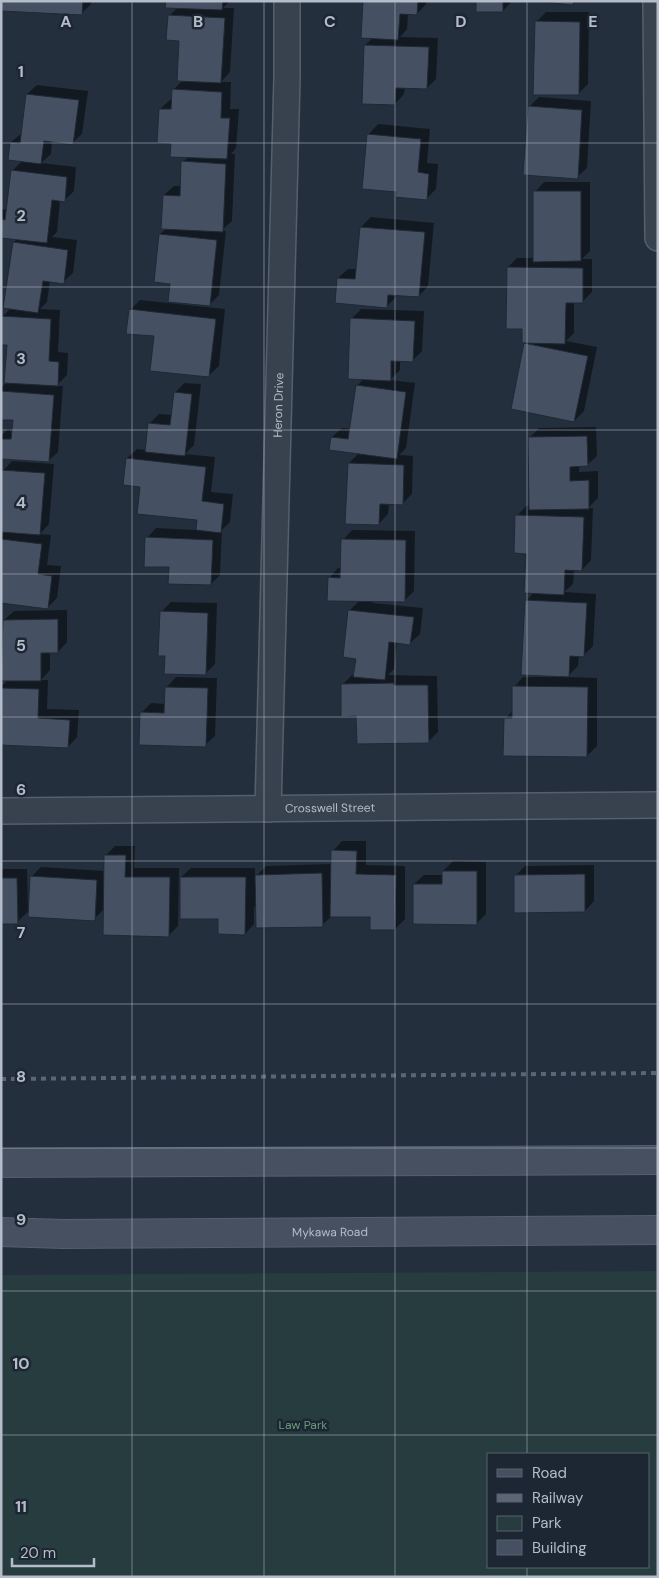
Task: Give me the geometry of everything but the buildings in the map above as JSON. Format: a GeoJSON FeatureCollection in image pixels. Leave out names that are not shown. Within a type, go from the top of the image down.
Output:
{"type":"FeatureCollection","features":[{"type":"Feature","properties":{"kind":"main road"},"geometry":{"type":"LineString","coordinates":[[1,1163],[658,1160]]}},
{"type":"Feature","properties":{"kind":"main road","name":"Mykawa Road"},"geometry":{"type":"LineString","coordinates":[[1,1232],[73,1234],[658,1230]]}},
{"type":"Feature","properties":{"kind":"street","name":"Heron Drive"},"geometry":{"type":"LineString","coordinates":[[268,809],[287,77],[286,1]]}},
{"type":"Feature","properties":{"kind":"street"},"geometry":{"type":"LineString","coordinates":[[656,1],[658,238]]}},
{"type":"Feature","properties":{"kind":"street","name":"Crosswell Street"},"geometry":{"type":"LineString","coordinates":[[1,811],[658,804]]}},
{"type":"Feature","properties":{"kind":"green space","name":"Law Park"},"geometry":{"type":"Polygon","coordinates":[[[658,1271],[658,1577],[1,1577],[1,1275],[658,1271]]]}},
{"type":"Feature","properties":{"kind":"railway"},"geometry":{"type":"LineString","coordinates":[[1,1079],[658,1073]]}}]}
